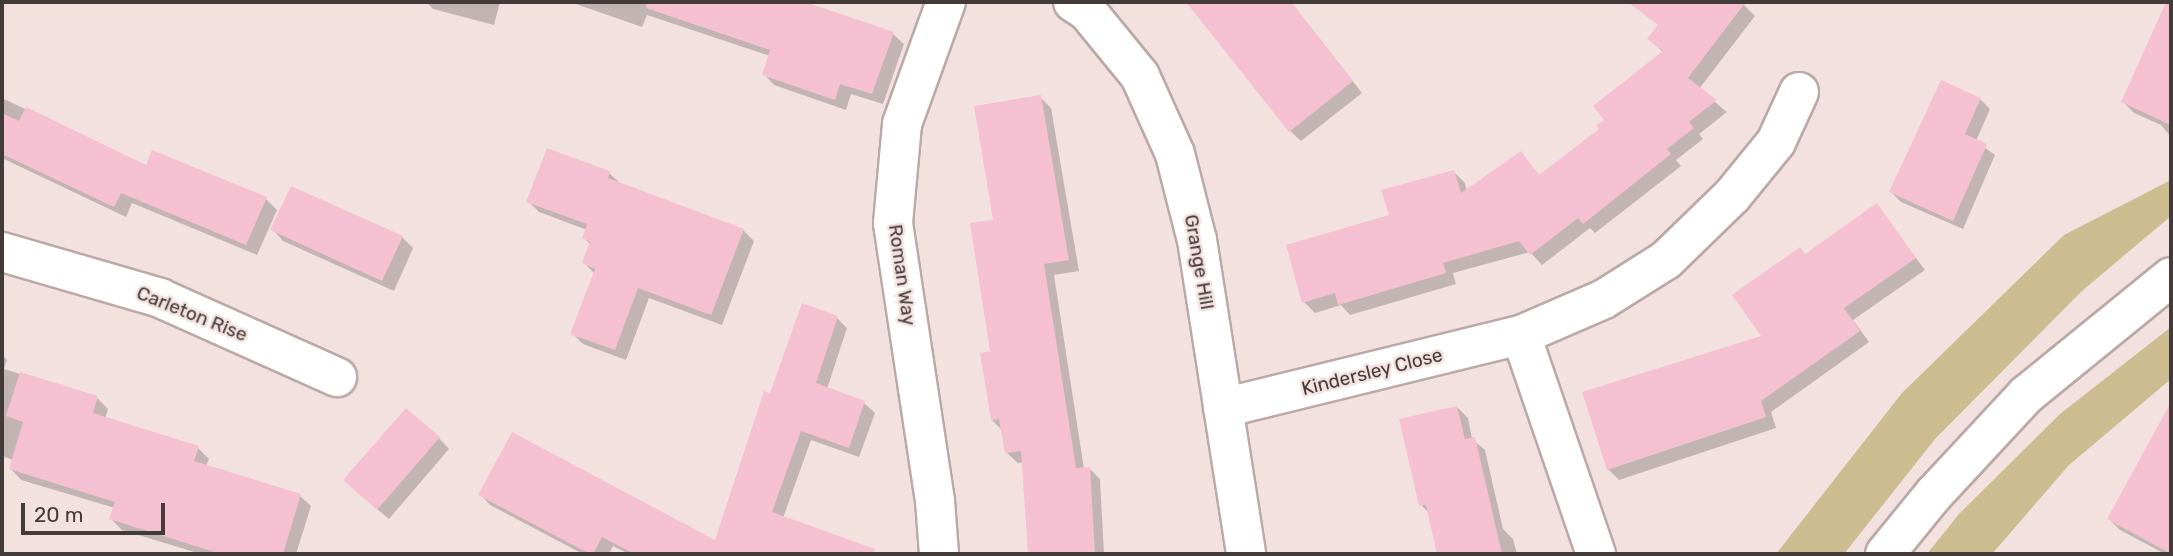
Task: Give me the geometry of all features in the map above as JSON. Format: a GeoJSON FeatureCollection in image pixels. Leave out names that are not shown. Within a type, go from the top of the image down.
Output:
{"type":"FeatureCollection","features":[{"type":"Feature","properties":{"kind":"street","name":"Roman Way"},"geometry":{"type":"LineString","coordinates":[[939,554],[935,501],[893,223],[902,124],[946,2]]}},
{"type":"Feature","properties":{"kind":"street","name":"Grange Hill"},"geometry":{"type":"LineString","coordinates":[[1073,2],[1087,11],[1140,76],[1175,154],[1197,240],[1246,554]]}},
{"type":"Feature","properties":{"kind":"street","name":"Kindersley Close"},"geometry":{"type":"LineString","coordinates":[[1223,408],[1521,335],[1604,299],[1666,260],[1732,196],[1776,142],[1799,92]]}},
{"type":"Feature","properties":{"kind":"street","name":"Carleton Rise"},"geometry":{"type":"LineString","coordinates":[[2,253],[160,298],[337,377]]}},
{"type":"Feature","properties":{"kind":"street"},"geometry":{"type":"LineString","coordinates":[[1885,554],[1934,494],[2026,395],[2171,276]]}},
{"type":"Feature","properties":{"kind":"street"},"geometry":{"type":"LineString","coordinates":[[1521,335],[1596,554]]}},
{"type":"Feature","properties":{"kind":"shaded area"},"geometry":{"type":"Polygon","coordinates":[[[2171,180],[2171,216],[2082,291],[1935,439],[1844,554],[1776,554],[1902,393],[2064,235],[2171,180]]]}},
{"type":"Feature","properties":{"kind":"shaded area"},"geometry":{"type":"Polygon","coordinates":[[[2171,327],[2171,379],[2069,465],[1992,554],[1927,554],[1959,514],[2060,414],[2171,327]]]}},
{"type":"Feature","properties":{"kind":"building"},"geometry":{"type":"Polygon","coordinates":[[[647,2],[805,2],[894,32],[872,94],[840,84],[835,100],[762,75],[770,50],[646,8],[647,2]]]}},
{"type":"Feature","properties":{"kind":"building"},"geometry":{"type":"Polygon","coordinates":[[[1186,2],[1291,2],[1353,81],[1289,132],[1186,2]]]}},
{"type":"Feature","properties":{"kind":"building"},"geometry":{"type":"Polygon","coordinates":[[[1628,2],[1745,3],[1688,78],[1717,100],[1689,122],[1694,128],[1667,149],[1671,154],[1583,224],[1578,218],[1530,255],[1519,241],[1443,263],[1446,273],[1338,305],[1335,293],[1302,303],[1286,245],[1389,215],[1381,190],[1454,170],[1461,193],[1521,151],[1539,175],[1599,129],[1596,125],[1604,120],[1593,106],[1663,51],[1647,39],[1658,25],[1628,2]]]}},
{"type":"Feature","properties":{"kind":"building"},"geometry":{"type":"Polygon","coordinates":[[[2166,2],[2171,2],[2171,125],[2121,102],[2166,2]]]}},
{"type":"Feature","properties":{"kind":"building"},"geometry":{"type":"Polygon","coordinates":[[[1941,80],[1981,98],[1965,134],[1987,144],[1953,221],[1889,192],[1941,80]]]}},
{"type":"Feature","properties":{"kind":"building"},"geometry":{"type":"Polygon","coordinates":[[[1041,95],[1069,260],[1044,264],[1076,468],[1090,467],[1095,554],[1028,554],[1021,451],[1005,453],[999,419],[991,420],[980,353],[990,351],[970,223],[993,220],[974,106],[1041,95]]]}},
{"type":"Feature","properties":{"kind":"building"},"geometry":{"type":"Polygon","coordinates":[[[26,107],[146,165],[152,150],[267,197],[246,245],[121,193],[114,207],[2,154],[2,113],[19,121],[26,107]]]}},
{"type":"Feature","properties":{"kind":"building"},"geometry":{"type":"Polygon","coordinates":[[[547,148],[610,171],[608,178],[744,229],[711,315],[638,288],[615,350],[570,334],[595,269],[582,263],[590,242],[582,238],[587,224],[526,202],[547,148]]]}},
{"type":"Feature","properties":{"kind":"building"},"geometry":{"type":"Polygon","coordinates":[[[291,186],[403,236],[382,281],[270,230],[291,186]]]}},
{"type":"Feature","properties":{"kind":"building"},"geometry":{"type":"Polygon","coordinates":[[[1877,203],[1916,258],[1844,308],[1860,331],[1761,401],[1766,417],[1607,470],[1582,392],[1761,336],[1732,295],[1800,247],[1805,254],[1877,203]]]}},
{"type":"Feature","properties":{"kind":"building"},"geometry":{"type":"Polygon","coordinates":[[[802,303],[838,316],[816,383],[865,401],[849,448],[801,431],[772,512],[875,549],[874,554],[635,554],[602,537],[593,554],[590,554],[478,495],[512,432],[715,540],[764,391],[770,393],[802,303]]]}},
{"type":"Feature","properties":{"kind":"building"},"geometry":{"type":"Polygon","coordinates":[[[20,372],[98,396],[93,413],[199,446],[194,461],[301,494],[283,554],[221,554],[109,519],[115,502],[9,469],[23,422],[6,416],[20,372]]]}},
{"type":"Feature","properties":{"kind":"building"},"geometry":{"type":"Polygon","coordinates":[[[2171,402],[2171,554],[2107,519],[2171,402]]]}},
{"type":"Feature","properties":{"kind":"building"},"geometry":{"type":"Polygon","coordinates":[[[1457,406],[1465,439],[1475,437],[1502,554],[1437,554],[1426,505],[1419,506],[1399,419],[1457,406]]]}},
{"type":"Feature","properties":{"kind":"building"},"geometry":{"type":"Polygon","coordinates":[[[406,408],[440,437],[377,510],[343,480],[406,408]]]}}]}
